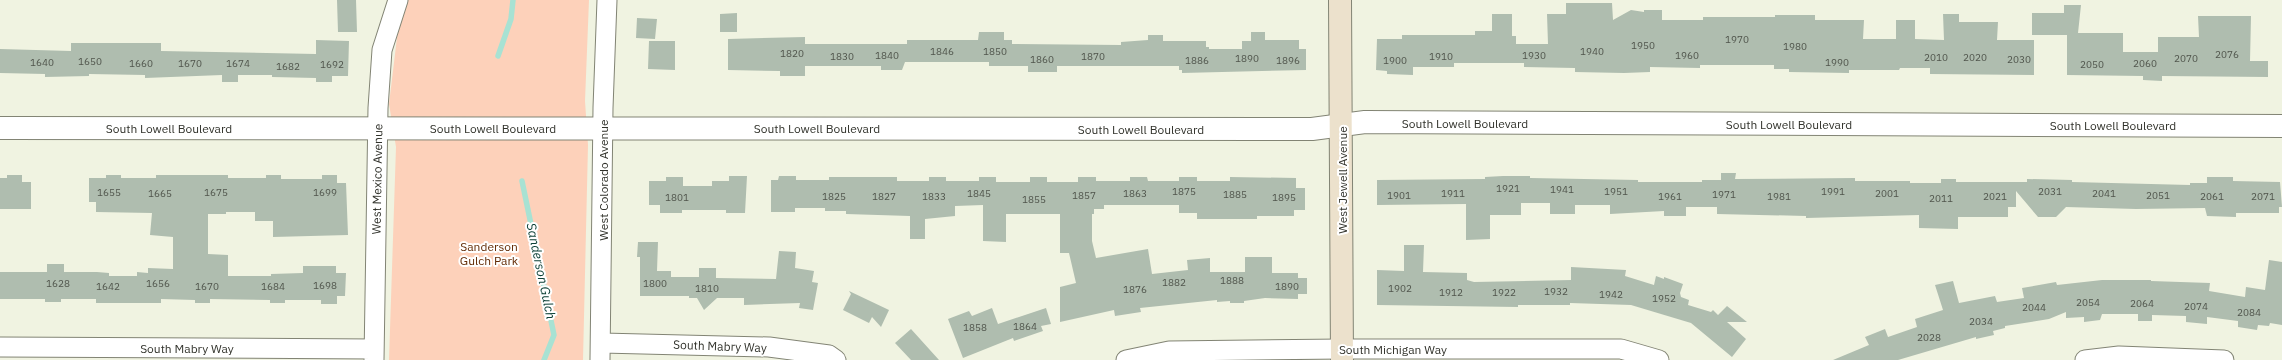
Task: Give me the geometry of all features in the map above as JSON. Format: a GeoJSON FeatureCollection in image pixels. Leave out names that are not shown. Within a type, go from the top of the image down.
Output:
{"type":"FeatureCollection","features":[{"type":"Feature","properties":{"kind":"main road","name":"West Jewell Avenue"},"geometry":{"type":"LineString","coordinates":[[1340,0],[1342,126],[1342,354]]}},
{"type":"Feature","properties":{"kind":"street","name":"West Mexico Avenue"},"geometry":{"type":"LineString","coordinates":[[374,354],[378,128],[382,50],[398,0]]}},
{"type":"Feature","properties":{"kind":"street","name":"West Colorado Avenue"},"geometry":{"type":"LineString","coordinates":[[601,351],[603,128],[607,0]]}},
{"type":"Feature","properties":{"kind":"street","name":"South Lowell Boulevard"},"geometry":{"type":"LineString","coordinates":[[0,128],[1312,129],[1373,122],[2282,126]]}},
{"type":"Feature","properties":{"kind":"street","name":"South Mabry Way"},"geometry":{"type":"LineString","coordinates":[[0,347],[374,354]]}},
{"type":"Feature","properties":{"kind":"street","name":"South Mabry Way"},"geometry":{"type":"LineString","coordinates":[[601,351],[769,347],[829,355],[836,360]]}},
{"type":"Feature","properties":{"kind":"street","name":"South Michigan Way"},"geometry":{"type":"LineString","coordinates":[[1126,360],[1169,351],[1342,354],[1621,349],[1659,360]]}},
{"type":"Feature","properties":{"kind":"street"},"geometry":{"type":"LineString","coordinates":[[2085,360],[2119,356],[2224,360]]}},
{"type":"Feature","properties":{"kind":"green space","name":"Sanderson Gulch Park"},"geometry":{"type":"Polygon","coordinates":[[[408,0],[589,0],[585,101],[588,145],[583,360],[389,360],[396,147],[389,104],[399,21],[408,0]]]}},
{"type":"Feature","properties":{"kind":"building"},"geometry":{"type":"Polygon","coordinates":[[[337,0],[356,0],[357,32],[338,32],[337,0]]]}},
{"type":"Feature","properties":{"kind":"building"},"geometry":{"type":"Polygon","coordinates":[[[1566,3],[1612,3],[1613,20],[1631,10],[1644,12],[1644,10],[1662,10],[1662,20],[1703,20],[1703,17],[1775,17],[1775,15],[1815,15],[1815,20],[1864,20],[1863,39],[1896,39],[1896,20],[1915,20],[1915,39],[1944,40],[1943,14],[1959,14],[1959,22],[1998,22],[1997,40],[2034,40],[2034,75],[1930,74],[1930,68],[1900,68],[1899,70],[1849,70],[1849,73],[1789,72],[1789,69],[1774,69],[1774,65],[1700,65],[1700,68],[1650,67],[1650,72],[1624,73],[1575,72],[1575,68],[1524,67],[1524,63],[1454,63],[1454,67],[1413,67],[1413,75],[1387,74],[1387,71],[1376,70],[1377,39],[1402,39],[1402,35],[1475,35],[1475,31],[1492,31],[1492,14],[1512,14],[1512,36],[1516,36],[1516,44],[1548,44],[1547,14],[1566,14],[1566,3]]]}},
{"type":"Feature","properties":{"kind":"building"},"geometry":{"type":"Polygon","coordinates":[[[2064,5],[2081,5],[2078,33],[2123,33],[2123,52],[2158,52],[2158,37],[2199,37],[2198,16],[2251,16],[2250,61],[2268,61],[2268,77],[2162,76],[2162,81],[2143,80],[2143,76],[2067,75],[2067,35],[2032,35],[2032,13],[2064,13],[2064,5]]]}},
{"type":"Feature","properties":{"kind":"building"},"geometry":{"type":"Polygon","coordinates":[[[737,13],[737,32],[720,32],[720,14],[737,13]]]}},
{"type":"Feature","properties":{"kind":"building"},"geometry":{"type":"Polygon","coordinates":[[[637,18],[657,19],[655,39],[636,38],[637,18]]]}},
{"type":"Feature","properties":{"kind":"building"},"geometry":{"type":"Polygon","coordinates":[[[979,32],[1004,32],[1004,40],[1012,40],[1012,44],[1121,45],[1121,42],[1148,40],[1148,35],[1163,35],[1163,41],[1206,41],[1206,47],[1209,47],[1209,49],[1242,49],[1242,41],[1251,41],[1251,32],[1265,32],[1265,40],[1299,40],[1299,49],[1306,49],[1306,70],[1182,73],[1182,70],[1179,70],[1179,66],[1057,66],[1057,72],[1028,72],[1028,66],[989,66],[989,62],[905,62],[902,70],[881,70],[881,66],[805,66],[805,76],[780,76],[780,71],[728,70],[728,39],[805,37],[805,44],[907,44],[907,40],[978,40],[979,32]]]}},
{"type":"Feature","properties":{"kind":"building"},"geometry":{"type":"Polygon","coordinates":[[[316,40],[349,41],[348,76],[332,76],[332,82],[316,82],[316,78],[272,77],[272,75],[238,75],[238,82],[222,82],[222,75],[145,78],[145,75],[89,74],[89,76],[45,77],[45,74],[0,73],[0,49],[71,51],[71,43],[161,43],[161,51],[316,54],[316,40]]]}},
{"type":"Feature","properties":{"kind":"building"},"geometry":{"type":"Polygon","coordinates":[[[649,41],[675,41],[675,70],[648,69],[649,41]]]}},
{"type":"Feature","properties":{"kind":"building"},"geometry":{"type":"Polygon","coordinates":[[[1721,173],[1736,173],[1735,179],[1855,178],[1855,181],[1910,181],[1910,183],[1941,183],[1941,179],[1956,179],[1956,182],[2027,182],[2027,179],[2072,180],[2072,182],[2190,185],[2190,183],[2207,183],[2207,177],[2233,177],[2233,181],[2280,182],[2282,207],[2279,207],[2279,213],[2236,213],[2236,217],[2207,216],[2205,208],[2136,209],[2066,207],[2056,217],[2038,217],[2016,191],[2016,207],[2008,207],[2008,217],[1958,217],[1958,229],[1919,228],[1919,215],[1806,218],[1806,216],[1717,214],[1717,207],[1686,207],[1686,216],[1664,216],[1664,211],[1610,214],[1610,205],[1575,205],[1575,214],[1550,214],[1550,203],[1521,203],[1521,215],[1490,215],[1490,239],[1466,240],[1466,204],[1377,205],[1377,180],[1485,179],[1485,177],[1530,176],[1530,178],[1638,180],[1638,182],[1702,182],[1702,180],[1721,180],[1721,173]]]}},
{"type":"Feature","properties":{"kind":"building"},"geometry":{"type":"Polygon","coordinates":[[[7,175],[22,175],[22,182],[31,182],[31,209],[0,209],[0,178],[7,178],[7,175]]]}},
{"type":"Feature","properties":{"kind":"building"},"geometry":{"type":"Polygon","coordinates":[[[106,175],[121,175],[121,178],[156,178],[156,175],[228,175],[228,178],[266,178],[266,175],[281,175],[281,179],[322,179],[322,175],[337,175],[337,183],[346,183],[348,235],[273,237],[273,221],[255,221],[255,212],[226,212],[226,214],[208,214],[208,254],[228,255],[228,276],[271,276],[271,274],[303,273],[303,266],[336,266],[336,273],[346,273],[345,296],[337,296],[337,304],[321,304],[321,300],[285,300],[285,303],[270,303],[270,300],[210,299],[210,303],[195,303],[195,300],[161,299],[161,303],[96,303],[96,299],[61,299],[61,302],[45,302],[45,299],[0,299],[0,272],[47,272],[47,264],[64,264],[64,272],[109,273],[109,276],[137,276],[137,272],[148,273],[148,268],[173,269],[173,237],[150,235],[152,213],[96,212],[96,202],[89,202],[89,178],[106,178],[106,175]]]}},
{"type":"Feature","properties":{"kind":"building"},"geometry":{"type":"Polygon","coordinates":[[[729,176],[747,176],[745,213],[726,213],[726,210],[682,210],[682,213],[660,213],[660,205],[649,205],[649,181],[666,181],[666,177],[683,177],[683,186],[712,186],[712,181],[729,181],[729,176]]]}},
{"type":"Feature","properties":{"kind":"building"},"geometry":{"type":"Polygon","coordinates":[[[779,176],[796,176],[796,180],[829,180],[829,177],[897,177],[897,181],[929,181],[929,177],[946,177],[946,181],[979,181],[979,177],[996,177],[996,182],[1030,182],[1030,177],[1047,177],[1047,182],[1078,182],[1078,177],[1096,177],[1096,181],[1130,181],[1130,177],[1147,177],[1148,181],[1179,181],[1179,177],[1197,177],[1197,181],[1230,181],[1230,177],[1296,178],[1296,188],[1305,188],[1305,210],[1294,210],[1294,216],[1257,216],[1257,219],[1197,219],[1197,213],[1179,213],[1179,205],[1104,205],[1104,209],[1094,209],[1094,214],[1092,214],[1092,241],[1096,258],[1148,249],[1152,274],[1188,270],[1187,260],[1210,258],[1210,272],[1245,272],[1245,257],[1272,257],[1272,273],[1298,273],[1298,278],[1307,278],[1307,294],[1298,294],[1298,299],[1265,298],[1244,301],[1244,303],[1230,303],[1230,301],[1217,302],[1217,300],[1140,308],[1141,312],[1115,316],[1114,310],[1060,322],[1060,287],[1076,283],[1069,253],[1060,253],[1060,214],[1006,214],[1006,242],[983,241],[983,205],[955,206],[955,216],[925,219],[925,239],[910,239],[910,216],[846,214],[846,211],[825,211],[825,208],[795,208],[795,212],[771,212],[771,180],[778,180],[779,176]]]}},
{"type":"Feature","properties":{"kind":"building"},"geometry":{"type":"Polygon","coordinates":[[[638,242],[658,242],[657,271],[671,271],[671,277],[699,277],[699,268],[716,268],[716,278],[776,279],[779,251],[796,252],[795,268],[814,271],[812,282],[818,283],[813,310],[799,308],[800,303],[744,305],[744,298],[717,298],[704,310],[697,298],[689,298],[689,296],[640,296],[640,257],[637,257],[638,242]]]}},
{"type":"Feature","properties":{"kind":"building"},"geometry":{"type":"Polygon","coordinates":[[[1404,245],[1424,245],[1423,272],[1467,273],[1467,280],[1474,282],[1571,280],[1571,267],[1626,270],[1625,276],[1654,285],[1656,276],[1664,279],[1664,277],[1683,284],[1680,293],[1681,297],[1689,300],[1688,305],[1711,312],[1713,310],[1718,315],[1727,306],[1747,322],[1727,322],[1746,339],[1732,357],[1691,323],[1631,305],[1570,303],[1570,305],[1518,305],[1518,307],[1377,305],[1377,270],[1404,271],[1404,245]]]}},
{"type":"Feature","properties":{"kind":"building"},"geometry":{"type":"Polygon","coordinates":[[[2269,260],[2282,262],[2282,325],[2270,323],[2269,326],[2258,325],[2257,330],[2238,327],[2238,321],[2207,317],[2207,324],[2186,322],[2186,316],[2152,315],[2152,321],[2138,321],[2138,314],[2102,314],[2100,320],[2084,322],[2084,317],[2066,318],[2066,312],[2049,319],[2005,326],[2005,328],[1993,331],[1994,335],[1976,339],[1976,337],[1898,360],[1833,360],[1869,345],[1865,337],[1885,329],[1888,337],[1917,327],[1915,319],[1943,310],[1935,285],[1953,281],[1959,303],[1995,296],[1997,302],[2024,298],[2022,288],[2056,282],[2057,285],[2102,280],[2151,280],[2210,283],[2209,291],[2245,297],[2246,287],[2265,290],[2269,260]]]}},
{"type":"Feature","properties":{"kind":"building"},"geometry":{"type":"Polygon","coordinates":[[[849,291],[889,310],[881,327],[872,317],[869,323],[843,310],[851,294],[849,291]]]}},
{"type":"Feature","properties":{"kind":"building"},"geometry":{"type":"Polygon","coordinates":[[[992,308],[998,324],[1046,308],[1051,324],[1041,326],[1043,331],[1014,341],[1013,338],[963,358],[948,319],[969,311],[972,316],[992,308]]]}},
{"type":"Feature","properties":{"kind":"building"},"geometry":{"type":"Polygon","coordinates":[[[911,329],[939,360],[911,360],[895,343],[911,329]]]}},
{"type":"Feature","properties":{"kind":"waterway","name":"Sanderson Gulch"},"geometry":{"type":"LineString","coordinates":[[498,56],[511,19],[513,0]]}},
{"type":"Feature","properties":{"kind":"waterway","name":"Sanderson Gulch"},"geometry":{"type":"LineString","coordinates":[[522,181],[554,335],[544,360]]}}]}
